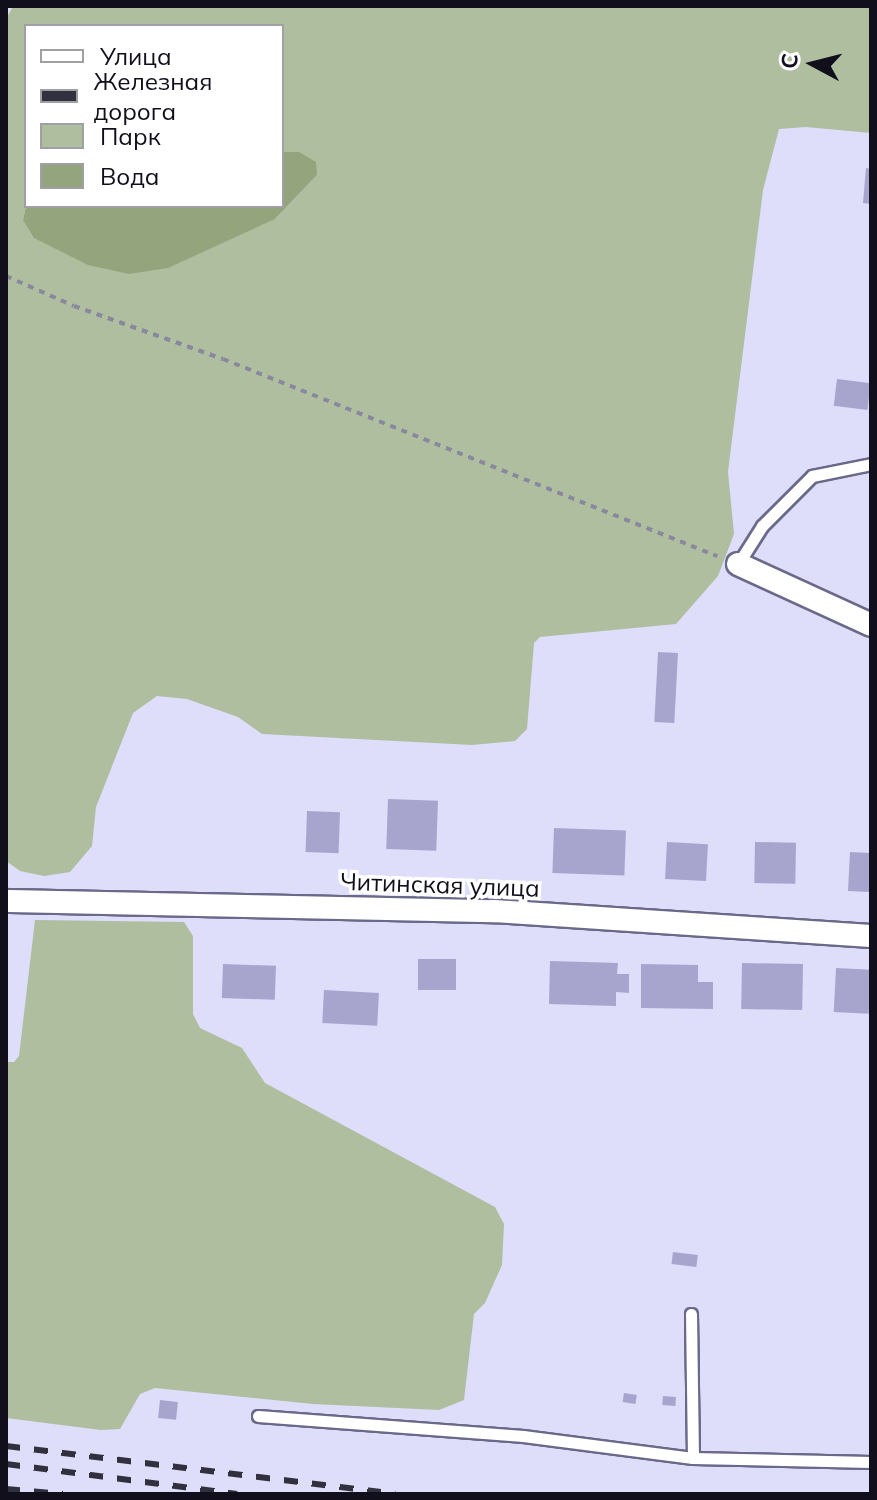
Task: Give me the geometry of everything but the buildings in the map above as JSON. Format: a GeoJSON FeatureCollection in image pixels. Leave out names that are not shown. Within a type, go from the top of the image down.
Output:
{"type":"FeatureCollection","features":[{"type":"Feature","properties":{"kind":"street"},"geometry":{"type":"LineString","coordinates":[[738,564],[871,625]]}},
{"type":"Feature","properties":{"kind":"street","name":"Читинская улица"},"geometry":{"type":"LineString","coordinates":[[6,901],[494,911],[871,936]]}},
{"type":"Feature","properties":{"kind":"lane"},"geometry":{"type":"LineString","coordinates":[[738,564],[762,526],[812,476],[871,464]]}},
{"type":"Feature","properties":{"kind":"lane"},"geometry":{"type":"LineString","coordinates":[[691,1314],[693,1458]]}},
{"type":"Feature","properties":{"kind":"lane"},"geometry":{"type":"LineString","coordinates":[[258,1416],[523,1436],[693,1458],[871,1462]]}},
{"type":"Feature","properties":{"kind":"path"},"geometry":{"type":"LineString","coordinates":[[6,276],[74,306],[223,359],[738,564]]}},
{"type":"Feature","properties":{"kind":"green space"},"geometry":{"type":"Polygon","coordinates":[[[13,6],[871,6],[871,133],[806,127],[779,129],[763,190],[728,472],[734,534],[718,576],[676,624],[540,637],[534,643],[527,729],[515,741],[472,745],[262,734],[238,717],[187,699],[157,696],[133,713],[96,807],[92,846],[70,872],[44,876],[20,871],[6,861],[6,19],[13,6]]]}},
{"type":"Feature","properties":{"kind":"green space"},"geometry":{"type":"Polygon","coordinates":[[[35,920],[184,922],[193,936],[193,1014],[200,1028],[242,1048],[265,1083],[495,1207],[504,1224],[502,1265],[485,1303],[474,1314],[464,1400],[439,1410],[313,1404],[155,1388],[140,1394],[120,1429],[101,1430],[6,1418],[6,1062],[14,1062],[19,1056],[35,920]]]}},
{"type":"Feature","properties":{"kind":"water"},"geometry":{"type":"Polygon","coordinates":[[[284,152],[299,152],[316,162],[317,175],[275,219],[168,268],[129,274],[88,265],[34,238],[23,220],[26,208],[284,208],[284,152]]]}},
{"type":"Feature","properties":{"kind":"railway"},"geometry":{"type":"LineString","coordinates":[[6,1446],[395,1494]]}},
{"type":"Feature","properties":{"kind":"railway"},"geometry":{"type":"LineString","coordinates":[[6,1464],[237,1494]]}},
{"type":"Feature","properties":{"kind":"railway"},"geometry":{"type":"LineString","coordinates":[[6,1489],[63,1494]]}}]}
